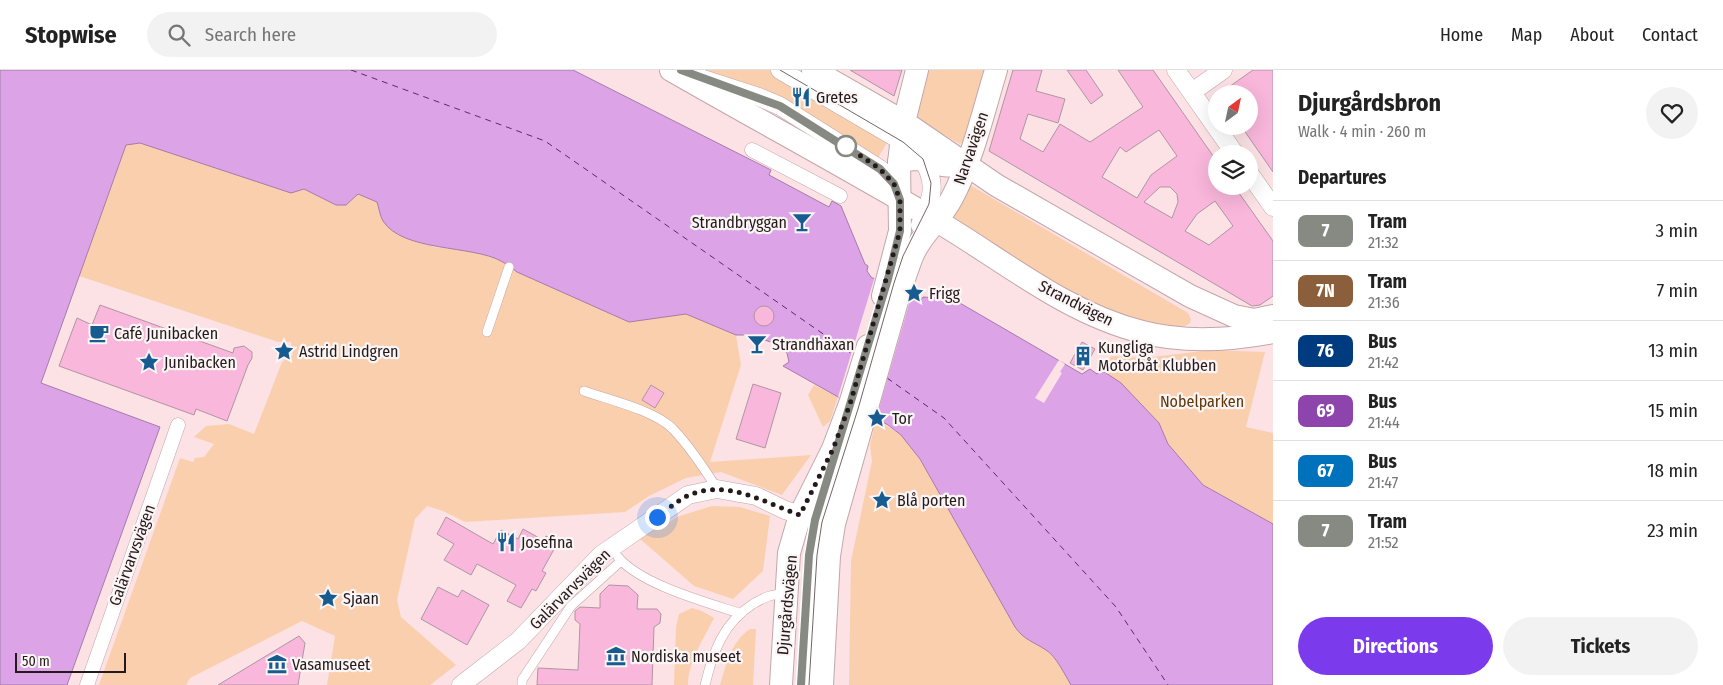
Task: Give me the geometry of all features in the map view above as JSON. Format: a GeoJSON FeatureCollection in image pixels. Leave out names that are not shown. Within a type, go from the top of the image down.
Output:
{"type":"FeatureCollection","features":[{"type":"Feature","properties":{"kind":"street","name":"Strandvägen"},"geometry":{"type":"LineString","coordinates":[[671,70],[900,200],[1051,292],[1103,320],[1172,339],[1256,335],[1273,332]]}},
{"type":"Feature","properties":{"kind":"street"},"geometry":{"type":"LineString","coordinates":[[681,70],[780,106],[880,169],[894,184],[900,200]]}},
{"type":"Feature","properties":{"kind":"street"},"geometry":{"type":"LineString","coordinates":[[780,70],[915,150],[967,166]]}},
{"type":"Feature","properties":{"kind":"street"},"geometry":{"type":"LineString","coordinates":[[813,70],[915,150],[932,177],[931,218]]}},
{"type":"Feature","properties":{"kind":"street"},"geometry":{"type":"LineString","coordinates":[[857,408],[894,283],[900,231],[900,200],[915,150],[917,70]]}},
{"type":"Feature","properties":{"kind":"street","name":"Narvavägen"},"geometry":{"type":"LineString","coordinates":[[894,283],[931,218],[955,193],[967,166],[996,70]]}},
{"type":"Feature","properties":{"kind":"street"},"geometry":{"type":"LineString","coordinates":[[1176,70],[1229,145]]}},
{"type":"Feature","properties":{"kind":"street"},"geometry":{"type":"LineString","coordinates":[[1192,92],[1223,70]]}},
{"type":"Feature","properties":{"kind":"street"},"geometry":{"type":"LineString","coordinates":[[752,150],[840,196]]}},
{"type":"Feature","properties":{"kind":"street"},"geometry":{"type":"LineString","coordinates":[[915,150],[947,150],[996,185],[1190,296],[1234,316],[1254,320],[1273,316]]}},
{"type":"Feature","properties":{"kind":"street"},"geometry":{"type":"LineString","coordinates":[[1258,186],[1273,207]]}},
{"type":"Feature","properties":{"kind":"street"},"geometry":{"type":"LineString","coordinates":[[1187,339],[1198,328],[1200,315],[1190,296]]}},
{"type":"Feature","properties":{"kind":"street","name":"Djurgårdsvägen"},"geometry":{"type":"LineString","coordinates":[[801,685],[809,555],[833,449],[857,408]]}},
{"type":"Feature","properties":{"kind":"street","name":"Djurgårdsvägen"},"geometry":{"type":"LineString","coordinates":[[810,685],[818,520],[857,408]]}},
{"type":"Feature","properties":{"kind":"street","name":"Galärvarvsvägen"},"geometry":{"type":"LineString","coordinates":[[87,685],[178,425]]}},
{"type":"Feature","properties":{"kind":"street","name":"Galärvarvsvägen"},"geometry":{"type":"LineString","coordinates":[[461,685],[476,679],[518,641],[601,554],[615,555],[688,496],[717,489],[756,496],[818,520]]}},
{"type":"Feature","properties":{"kind":"street","name":"Djurgårdsvägen"},"geometry":{"type":"LineString","coordinates":[[781,685],[790,553],[818,520]]}},
{"type":"Feature","properties":{"kind":"street","name":"Djurgårdsvägen"},"geometry":{"type":"LineString","coordinates":[[818,520],[829,556],[822,685]]}},
{"type":"Feature","properties":{"kind":"lane"},"geometry":{"type":"LineString","coordinates":[[487,332],[509,267]]}},
{"type":"Feature","properties":{"kind":"lane"},"geometry":{"type":"LineString","coordinates":[[584,391],[657,418],[672,428],[698,460],[717,489]]}},
{"type":"Feature","properties":{"kind":"lane"},"geometry":{"type":"LineString","coordinates":[[522,685],[522,680],[571,606],[615,555],[676,593],[739,613]]}},
{"type":"Feature","properties":{"kind":"lane"},"geometry":{"type":"LineString","coordinates":[[705,685],[721,635],[739,613],[771,594],[786,594]]}},
{"type":"Feature","properties":{"kind":"green space"},"geometry":{"type":"Polygon","coordinates":[[[694,70],[770,70],[889,139],[877,160],[694,70]]]}},
{"type":"Feature","properties":{"kind":"green space"},"geometry":{"type":"Polygon","coordinates":[[[926,70],[988,70],[966,138],[960,144],[912,116],[926,70]]]}},
{"type":"Feature","properties":{"kind":"green space"},"geometry":{"type":"Polygon","coordinates":[[[140,143],[304,189],[336,205],[346,205],[358,194],[377,202],[383,220],[434,247],[470,251],[501,260],[660,316],[686,314],[736,335],[741,365],[710,462],[811,455],[782,495],[721,472],[686,478],[649,496],[625,512],[465,522],[443,511],[427,506],[415,519],[397,600],[401,617],[456,665],[430,685],[327,685],[335,636],[302,621],[190,678],[186,685],[99,685],[180,458],[193,462],[195,458],[204,457],[214,444],[194,437],[206,426],[229,424],[254,434],[282,362],[293,355],[291,342],[278,342],[79,276],[126,145],[140,143]]]}},
{"type":"Feature","properties":{"kind":"green space"},"geometry":{"type":"Polygon","coordinates":[[[970,185],[1188,313],[1191,319],[1190,323],[1182,328],[1116,318],[953,222],[952,216],[970,185]]]}},
{"type":"Feature","properties":{"kind":"green space","name":"Nobelparken"},"geometry":{"type":"Polygon","coordinates":[[[1212,350],[1265,352],[1246,427],[1273,433],[1273,524],[1203,485],[1168,444],[1158,423],[1100,369],[1105,361],[1112,356],[1144,358],[1212,350]]]}},
{"type":"Feature","properties":{"kind":"green space"},"geometry":{"type":"Polygon","coordinates":[[[814,385],[838,397],[830,421],[823,427],[808,395],[814,385]]]}},
{"type":"Feature","properties":{"kind":"green space"},"geometry":{"type":"Polygon","coordinates":[[[876,419],[901,435],[920,459],[1015,627],[1026,638],[1050,653],[1071,685],[849,685],[851,561],[872,461],[870,445],[876,419]]]}},
{"type":"Feature","properties":{"kind":"green space"},"geometry":{"type":"Polygon","coordinates":[[[712,506],[740,507],[770,516],[763,571],[733,599],[694,586],[639,538],[680,516],[712,506]]]}},
{"type":"Feature","properties":{"kind":"green space"},"geometry":{"type":"Polygon","coordinates":[[[692,608],[714,618],[694,659],[688,685],[674,685],[676,627],[679,614],[692,608]]]}},
{"type":"Feature","properties":{"kind":"green space"},"geometry":{"type":"Polygon","coordinates":[[[750,629],[756,629],[753,685],[720,685],[734,647],[738,640],[750,629]]]}},
{"type":"Feature","properties":{"kind":"shaded area"},"geometry":{"type":"Polygon","coordinates":[[[0,70],[573,70],[771,170],[769,175],[829,207],[832,201],[841,206],[865,264],[868,266],[867,271],[871,277],[911,300],[920,301],[923,297],[953,299],[1082,374],[1090,369],[1097,374],[1100,369],[1121,383],[1159,423],[1168,444],[1203,485],[1273,524],[1273,685],[1071,685],[1050,653],[1026,638],[1015,627],[920,459],[901,435],[888,425],[783,366],[789,362],[787,353],[777,344],[749,335],[736,335],[686,314],[629,322],[517,272],[503,262],[488,256],[439,247],[406,238],[393,231],[383,221],[377,202],[358,194],[346,205],[336,205],[304,189],[291,193],[140,143],[126,145],[41,383],[160,427],[67,685],[0,685],[0,70]]]}},
{"type":"Feature","properties":{"kind":"pier"},"geometry":{"type":"Polygon","coordinates":[[[875,276],[911,297],[876,419],[838,397],[875,276]]]}},
{"type":"Feature","properties":{"kind":"pier"},"geometry":{"type":"Polygon","coordinates":[[[1059,360],[1065,364],[1060,372],[1062,373],[1044,403],[1035,398],[1059,360]]]}},
{"type":"Feature","properties":{"kind":"building"},"geometry":{"type":"Polygon","coordinates":[[[850,70],[902,70],[894,96],[850,70]]]}},
{"type":"Feature","properties":{"kind":"building"},"geometry":{"type":"Polygon","coordinates":[[[1013,70],[1042,70],[1036,91],[1065,99],[1058,123],[1028,114],[1020,139],[1043,152],[1060,124],[1090,142],[1143,107],[1118,70],[1153,70],[1208,149],[1208,195],[1240,195],[1273,241],[1273,296],[1260,305],[1252,306],[989,151],[1013,70]],[[1159,130],[1126,152],[1120,147],[1102,177],[1137,198],[1151,175],[1177,156],[1159,130]],[[1160,187],[1144,202],[1172,218],[1178,202],[1177,194],[1170,187],[1160,187]],[[1215,201],[1197,214],[1185,231],[1209,245],[1233,226],[1215,201]]]}},
{"type":"Feature","properties":{"kind":"building"},"geometry":{"type":"Polygon","coordinates":[[[1067,70],[1086,70],[1103,95],[1091,104],[1067,70]]]}},
{"type":"Feature","properties":{"kind":"building"},"geometry":{"type":"Polygon","coordinates":[[[1253,70],[1273,70],[1273,172],[1258,150],[1258,145],[1254,145],[1247,135],[1258,135],[1258,85],[1232,85],[1253,70]]]}},
{"type":"Feature","properties":{"kind":"building"},"geometry":{"type":"Polygon","coordinates":[[[100,305],[233,353],[234,348],[244,346],[252,352],[252,358],[227,421],[196,409],[194,415],[59,366],[77,318],[92,325],[100,305]]]}},
{"type":"Feature","properties":{"kind":"building"},"geometry":{"type":"Polygon","coordinates":[[[764,306],[771,309],[774,316],[771,323],[764,326],[757,323],[754,316],[757,309],[764,306]]]}},
{"type":"Feature","properties":{"kind":"building","name":"Kungliga Motorbåt Klubben"},"geometry":{"type":"Polygon","coordinates":[[[1082,342],[1095,349],[1083,370],[1070,363],[1082,342]]]}},
{"type":"Feature","properties":{"kind":"building"},"geometry":{"type":"Polygon","coordinates":[[[753,384],[781,393],[765,448],[736,439],[753,384]]]}},
{"type":"Feature","properties":{"kind":"building"},"geometry":{"type":"Polygon","coordinates":[[[651,385],[664,393],[655,408],[642,400],[651,385]]]}},
{"type":"Feature","properties":{"kind":"building"},"geometry":{"type":"Polygon","coordinates":[[[446,517],[493,544],[501,530],[518,539],[523,529],[543,540],[546,536],[558,542],[542,571],[546,573],[536,591],[532,589],[521,608],[507,601],[516,585],[477,564],[471,575],[444,560],[454,544],[437,534],[446,517]]]}},
{"type":"Feature","properties":{"kind":"building","name":"Nordiska museet"},"geometry":{"type":"Polygon","coordinates":[[[609,585],[628,586],[638,595],[637,609],[657,609],[661,614],[660,623],[654,627],[652,685],[537,685],[538,668],[578,670],[580,624],[575,620],[575,611],[580,607],[600,608],[600,594],[609,585]]]}},
{"type":"Feature","properties":{"kind":"building"},"geometry":{"type":"Polygon","coordinates":[[[438,587],[458,597],[462,590],[489,605],[467,645],[421,619],[438,587]]]}},
{"type":"Feature","properties":{"kind":"building","name":"Vasamuseet"},"geometry":{"type":"Polygon","coordinates":[[[299,636],[305,643],[298,685],[218,685],[299,636]]]}},
{"type":"Feature","properties":{"kind":"ferry route"},"geometry":{"type":"LineString","coordinates":[[351,70],[545,141],[855,356]]}},
{"type":"Feature","properties":{"kind":"ferry route"},"geometry":{"type":"LineString","coordinates":[[887,378],[944,418],[1116,607],[1168,685]]}},
{"type":"Feature","properties":{"kind":"tram line"},"geometry":{"type":"LineString","coordinates":[[681,70],[689,75],[759,97],[780,106],[880,169],[893,184],[900,200],[900,231],[888,279],[815,519],[809,555],[801,685]]}},
{"type":"Feature","properties":{"kind":"tram line","name":"7"},"geometry":{"type":"LineString","coordinates":[[681,70],[689,75],[759,97],[780,106],[864,157],[880,169],[894,184],[900,200],[900,231],[888,279],[815,520],[809,555],[801,685]]}},
{"type":"Feature","properties":{"kind":"tram line"},"geometry":{"type":"LineString","coordinates":[[780,70],[903,142],[923,159],[931,183],[929,204],[903,256],[894,283],[858,409],[822,522],[817,555],[809,685]]}},
{"type":"Feature","properties":{"kind":"place","name":"Gretes"},"geometry":{"type":"Point","coordinates":[801,97]}},
{"type":"Feature","properties":{"kind":"place","name":"Strandbryggan"},"geometry":{"type":"Point","coordinates":[802,222]}},
{"type":"Feature","properties":{"kind":"place","name":"Frigg"},"geometry":{"type":"Point","coordinates":[914,293]}},
{"type":"Feature","properties":{"kind":"place","name":"Café Junibacken"},"geometry":{"type":"Point","coordinates":[99,333]}},
{"type":"Feature","properties":{"kind":"place","name":"Strandhäxan"},"geometry":{"type":"Point","coordinates":[757,344]}},
{"type":"Feature","properties":{"kind":"place","name":"Astrid Lindgren"},"geometry":{"type":"Point","coordinates":[284,351]}},
{"type":"Feature","properties":{"kind":"place","name":"Kungliga Motorbåt Klubben"},"geometry":{"type":"Point","coordinates":[1083,356]}},
{"type":"Feature","properties":{"kind":"place","name":"Junibacken"},"geometry":{"type":"Point","coordinates":[149,362]}},
{"type":"Feature","properties":{"kind":"place","name":"Tor"},"geometry":{"type":"Point","coordinates":[877,418]}},
{"type":"Feature","properties":{"kind":"place","name":"Blå porten"},"geometry":{"type":"Point","coordinates":[882,500]}},
{"type":"Feature","properties":{"kind":"place","name":"Josefina"},"geometry":{"type":"Point","coordinates":[506,542]}},
{"type":"Feature","properties":{"kind":"place","name":"Sjaan"},"geometry":{"type":"Point","coordinates":[328,598]}},
{"type":"Feature","properties":{"kind":"place","name":"Nordiska museet"},"geometry":{"type":"Point","coordinates":[616,656]}},
{"type":"Feature","properties":{"kind":"place","name":"Vasamuseet"},"geometry":{"type":"Point","coordinates":[277,664]}},
{"type":"Feature","properties":{"kind":"route"},"geometry":{"type":"LineString","coordinates":[[657,517],[688,496],[717,489],[756,496],[800,515],[833,449],[850,404],[888,279],[900,231],[900,200],[894,184],[880,169],[846,146]]}}]}
